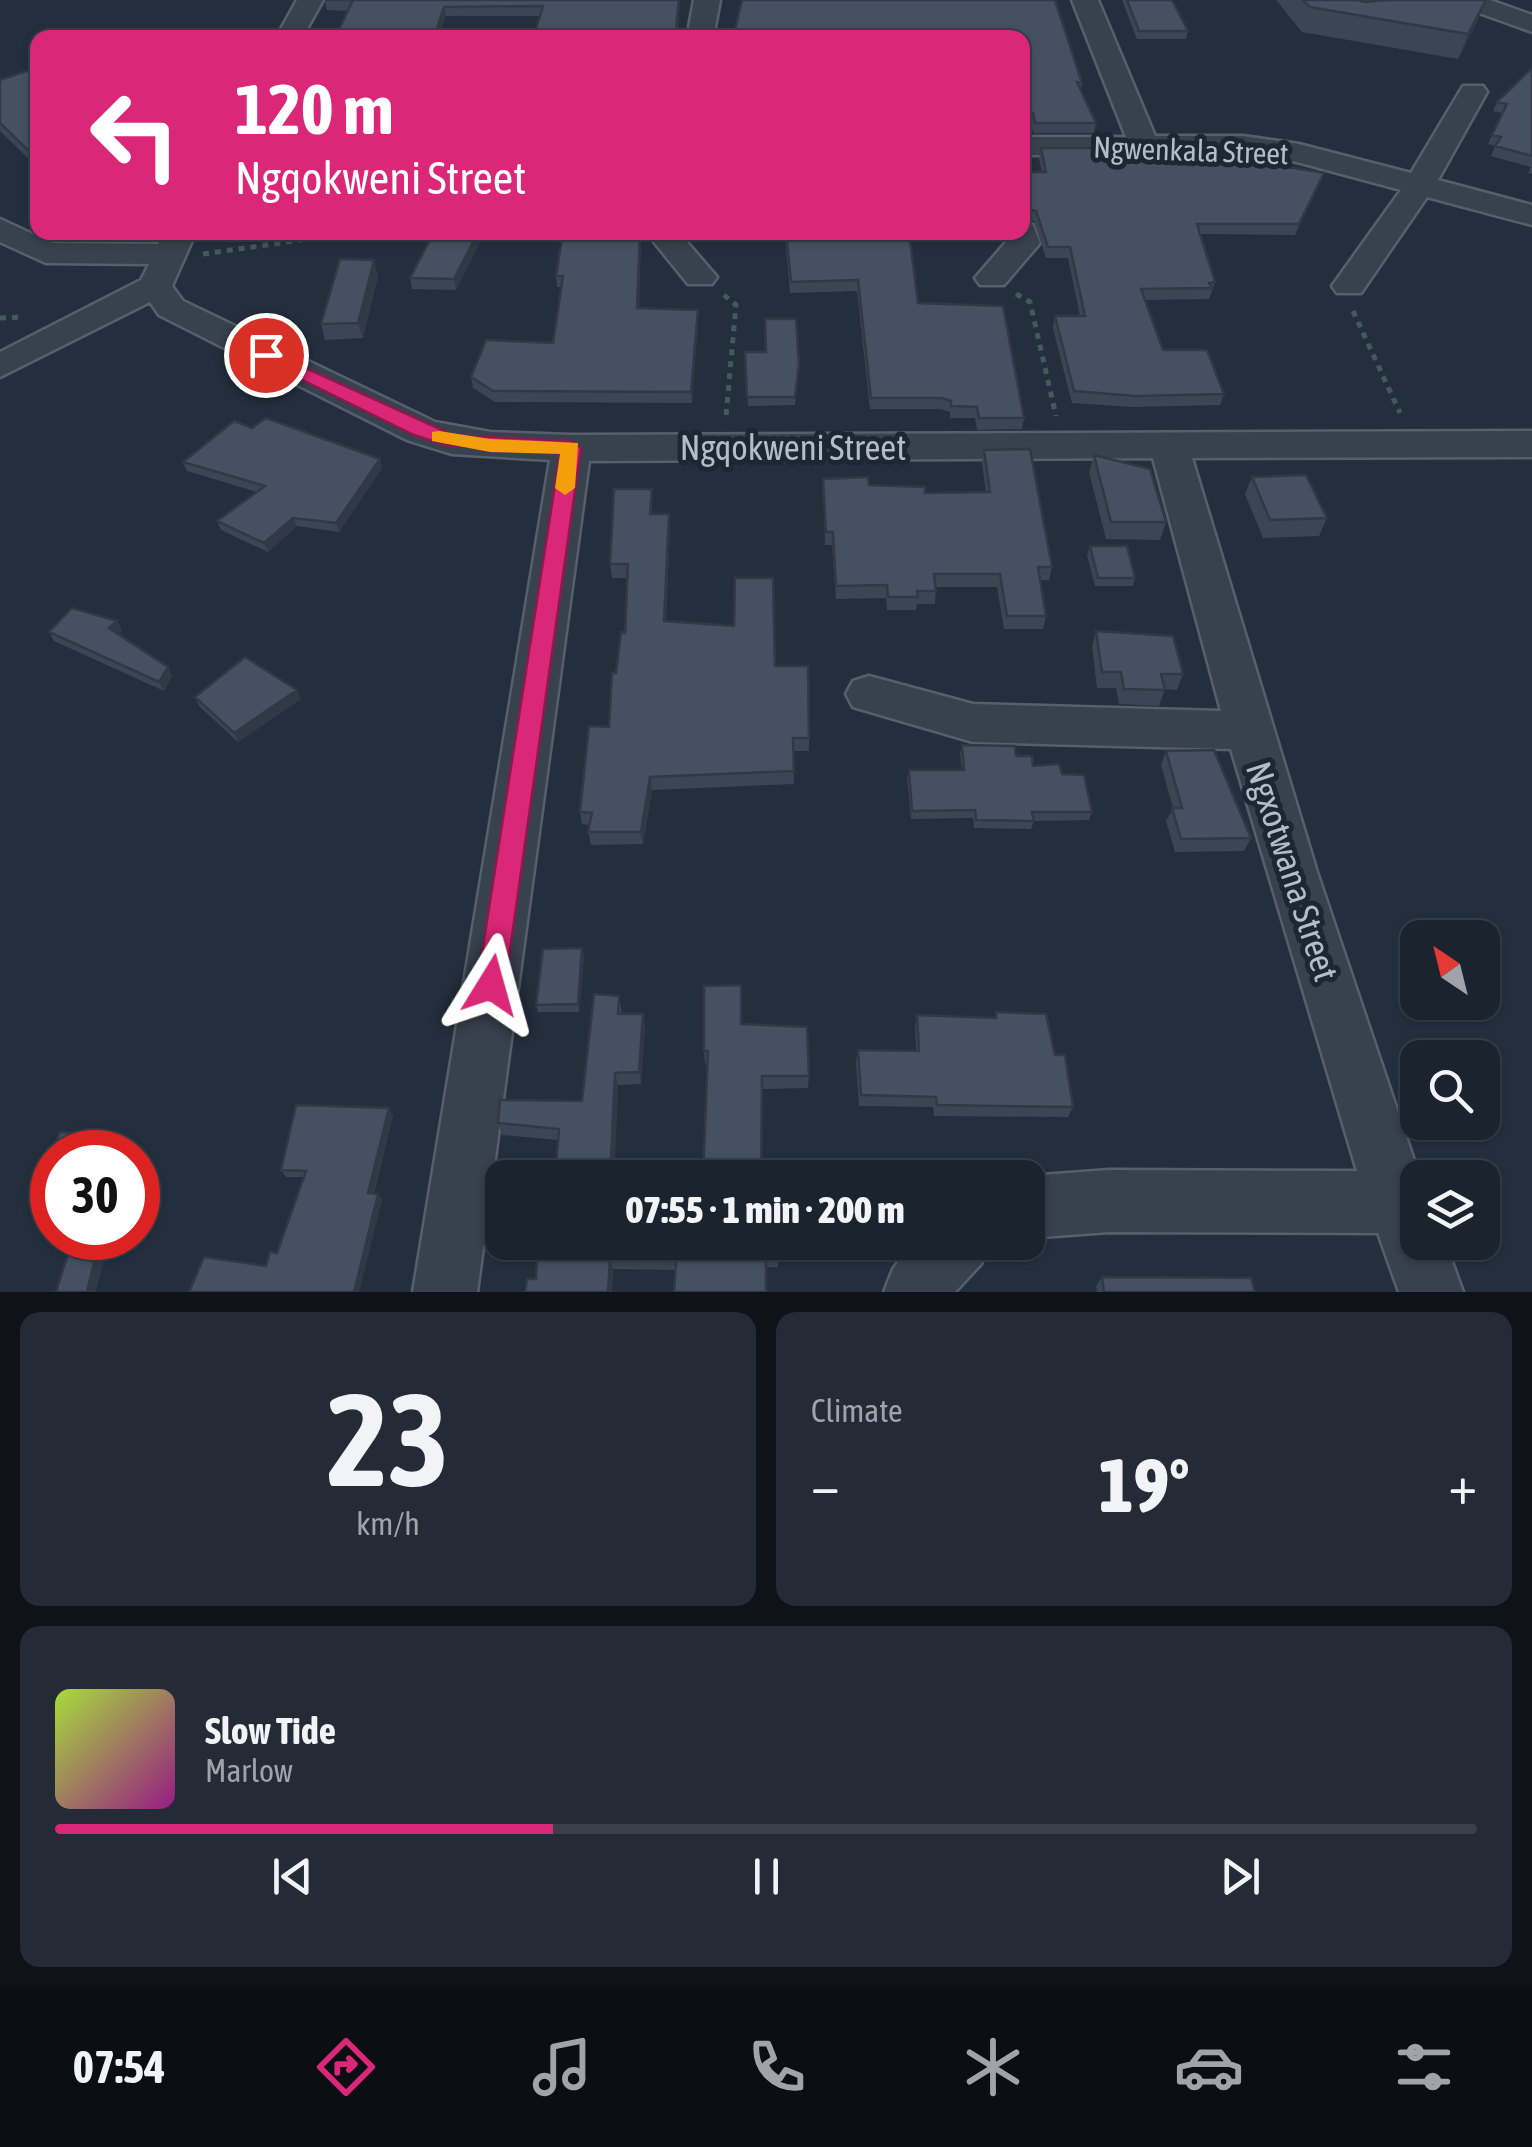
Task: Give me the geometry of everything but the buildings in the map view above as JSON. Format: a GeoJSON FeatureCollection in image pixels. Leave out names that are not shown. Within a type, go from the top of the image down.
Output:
{"type":"FeatureCollection","features":[{"type":"Feature","properties":{"kind":"street"},"geometry":{"type":"LineString","coordinates":[[293,30],[310,0]]}},
{"type":"Feature","properties":{"kind":"street"},"geometry":{"type":"LineString","coordinates":[[702,30],[708,0]]}},
{"type":"Feature","properties":{"kind":"street"},"geometry":{"type":"LineString","coordinates":[[1085,0],[1144,145]]}},
{"type":"Feature","properties":{"kind":"street"},"geometry":{"type":"LineString","coordinates":[[1463,5],[1532,24]]}},
{"type":"Feature","properties":{"kind":"street"},"geometry":{"type":"LineString","coordinates":[[1349,286],[1420,185],[1474,92]]}},
{"type":"Feature","properties":{"kind":"street","name":"Ngwenkala Street"},"geometry":{"type":"LineString","coordinates":[[1030,146],[1243,146],[1299,153],[1532,216]]}},
{"type":"Feature","properties":{"kind":"street"},"geometry":{"type":"LineString","coordinates":[[0,229],[46,253],[168,258]]}},
{"type":"Feature","properties":{"kind":"street"},"geometry":{"type":"LineString","coordinates":[[670,240],[700,276]]}},
{"type":"Feature","properties":{"kind":"street"},"geometry":{"type":"LineString","coordinates":[[992,278],[1023,240]]}},
{"type":"Feature","properties":{"kind":"street"},"geometry":{"type":"LineString","coordinates":[[0,366],[168,258]]}},
{"type":"Feature","properties":{"kind":"street","name":"Ngqokweni Street"},"geometry":{"type":"LineString","coordinates":[[168,258],[171,308],[421,431],[471,443],[571,448],[1532,444]]}},
{"type":"Feature","properties":{"kind":"street","name":"Ngxotwana Street"},"geometry":{"type":"LineString","coordinates":[[1169,446],[1249,731],[1398,1202],[1432,1292]]}},
{"type":"Feature","properties":{"kind":"street"},"geometry":{"type":"LineString","coordinates":[[445,1292],[571,448]]}},
{"type":"Feature","properties":{"kind":"street"},"geometry":{"type":"LineString","coordinates":[[869,694],[898,706],[973,723],[1249,731]]}},
{"type":"Feature","properties":{"kind":"street"},"geometry":{"type":"LineString","coordinates":[[1045,1206],[1109,1201],[1398,1202]]}},
{"type":"Feature","properties":{"kind":"street"},"geometry":{"type":"LineString","coordinates":[[916,1292],[939,1260]]}},
{"type":"Feature","properties":{"kind":"path"},"geometry":{"type":"LineString","coordinates":[[168,258],[226,255],[311,240]]}},
{"type":"Feature","properties":{"kind":"path"},"geometry":{"type":"LineString","coordinates":[[700,276],[736,304],[723,447]]}},
{"type":"Feature","properties":{"kind":"path"},"geometry":{"type":"LineString","coordinates":[[992,278],[1030,302],[1063,446]]}},
{"type":"Feature","properties":{"kind":"path"},"geometry":{"type":"LineString","coordinates":[[1349,286],[1348,301],[1415,446]]}},
{"type":"Feature","properties":{"kind":"slow traffic"},"geometry":{"type":"LineString","coordinates":[[439,437],[490,445],[571,448],[565,488]]}},
{"type":"Feature","properties":{"kind":"route"},"geometry":{"type":"LineString","coordinates":[[266,355],[421,431],[452,441],[571,448],[491,985]]}}]}
